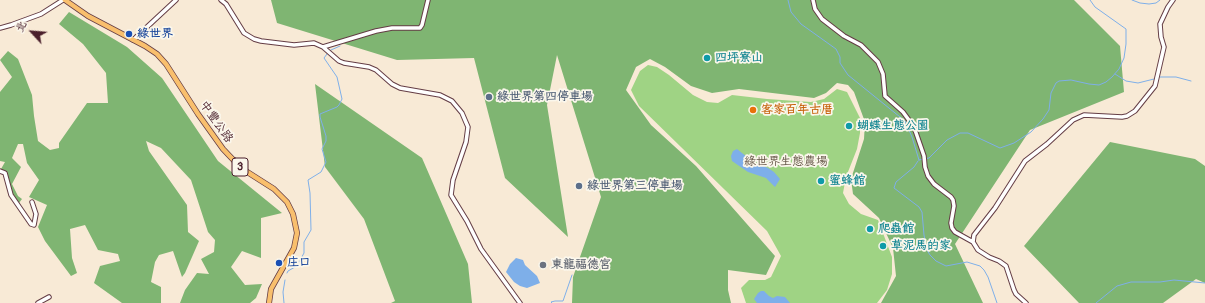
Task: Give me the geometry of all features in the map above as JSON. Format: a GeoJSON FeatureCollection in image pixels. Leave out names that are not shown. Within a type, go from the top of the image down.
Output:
{"type":"FeatureCollection","features":[{"type":"Feature","properties":{"kind":"main road","name":"中豐公路"},"geometry":{"type":"LineString","coordinates":[[64,0],[88,16],[157,54],[166,64],[198,114],[223,149],[241,168],[274,189],[287,202],[293,214],[297,233],[294,248],[271,290],[268,303]]}},
{"type":"Feature","properties":{"kind":"street"},"geometry":{"type":"LineString","coordinates":[[0,28],[41,14],[64,0]]}},
{"type":"Feature","properties":{"kind":"street"},"geometry":{"type":"LineString","coordinates":[[133,40],[176,0]]}},
{"type":"Feature","properties":{"kind":"street"},"geometry":{"type":"LineString","coordinates":[[221,0],[226,4],[244,33],[254,39],[294,45],[314,43],[323,47],[344,63],[369,67],[376,70],[392,84],[400,88],[409,91],[440,95],[452,101],[457,106],[465,118],[468,127],[466,142],[453,180],[451,195],[467,220],[481,249],[520,303]]}},
{"type":"Feature","properties":{"kind":"street"},"geometry":{"type":"LineString","coordinates":[[323,47],[376,31],[392,28],[420,28],[428,0]]}},
{"type":"Feature","properties":{"kind":"street"},"geometry":{"type":"LineString","coordinates":[[813,0],[815,9],[822,19],[844,36],[861,45],[878,62],[883,74],[883,92],[885,96],[903,112],[912,123],[928,176],[934,184],[954,200],[950,224],[952,228],[955,232],[973,242],[978,250],[983,254],[999,260],[1006,266],[1016,294],[1026,303]]}},
{"type":"Feature","properties":{"kind":"street"},"geometry":{"type":"LineString","coordinates":[[973,242],[974,235],[995,208],[1025,161],[1047,144],[1073,120],[1084,115],[1114,117],[1127,116],[1134,111],[1155,86],[1164,48],[1160,24],[1173,0]]}},
{"type":"Feature","properties":{"kind":"street"},"geometry":{"type":"LineString","coordinates":[[0,171],[5,173],[7,186],[11,195],[30,224],[34,224],[36,214],[32,202]]}},
{"type":"Feature","properties":{"kind":"street"},"geometry":{"type":"LineString","coordinates":[[38,303],[49,297]]}},
{"type":"Feature","properties":{"kind":"green space"},"geometry":{"type":"Polygon","coordinates":[[[271,0],[1074,0],[1120,46],[1124,92],[1030,130],[955,244],[983,303],[881,303],[896,276],[893,248],[879,218],[853,194],[851,179],[864,139],[865,122],[854,92],[848,85],[837,83],[826,93],[814,98],[739,89],[712,93],[691,86],[665,67],[650,59],[636,67],[626,90],[651,125],[696,166],[775,256],[766,275],[728,270],[728,290],[731,303],[572,303],[573,277],[601,197],[557,55],[547,105],[568,237],[505,178],[474,58],[397,60],[277,23],[271,0]]]}},
{"type":"Feature","properties":{"kind":"green space"},"geometry":{"type":"Polygon","coordinates":[[[69,12],[127,47],[162,78],[218,161],[282,213],[261,218],[261,258],[242,251],[231,267],[245,285],[262,284],[256,298],[250,303],[180,303],[185,290],[197,273],[209,274],[201,259],[214,252],[215,240],[208,232],[191,180],[161,148],[146,141],[149,151],[187,205],[188,232],[199,241],[182,277],[173,251],[159,255],[155,262],[151,282],[161,287],[161,303],[122,303],[94,283],[100,266],[120,261],[118,254],[98,250],[85,225],[70,229],[72,258],[77,273],[71,276],[45,241],[38,227],[47,205],[29,197],[39,180],[27,163],[23,144],[18,144],[12,158],[21,167],[12,184],[18,196],[22,199],[19,203],[11,196],[1,169],[5,162],[0,161],[0,92],[12,77],[0,60],[8,51],[18,59],[32,95],[38,141],[50,150],[59,148],[59,143],[87,103],[108,103],[106,73],[83,44],[59,24],[69,12]]]}},
{"type":"Feature","properties":{"kind":"green space","name":"綠世界生態農場"},"geometry":{"type":"Polygon","coordinates":[[[648,65],[657,67],[693,95],[707,102],[718,103],[732,95],[811,102],[824,99],[837,89],[847,92],[860,118],[860,133],[857,149],[846,177],[843,193],[849,204],[861,214],[878,220],[892,257],[892,274],[887,290],[877,303],[746,303],[741,288],[749,280],[765,280],[771,277],[781,256],[767,231],[639,106],[631,90],[640,71],[648,65]]]}},
{"type":"Feature","properties":{"kind":"green space"},"geometry":{"type":"Polygon","coordinates":[[[315,84],[422,158],[468,264],[472,303],[391,303],[395,301],[364,219],[325,167],[315,84]]]}},
{"type":"Feature","properties":{"kind":"green space"},"geometry":{"type":"Polygon","coordinates":[[[1110,142],[1195,159],[1205,166],[1205,283],[1196,279],[1163,303],[1079,303],[1024,246],[1110,142]]]}},
{"type":"Feature","properties":{"kind":"water"},"geometry":{"type":"Polygon","coordinates":[[[737,149],[752,161],[774,172],[780,179],[775,187],[766,178],[748,172],[732,161],[731,156],[733,151],[737,149]]]}},
{"type":"Feature","properties":{"kind":"water"},"geometry":{"type":"Polygon","coordinates":[[[516,258],[523,260],[525,265],[537,276],[540,283],[527,288],[514,282],[506,272],[510,264],[516,258]]]}},
{"type":"Feature","properties":{"kind":"water"},"geometry":{"type":"Polygon","coordinates":[[[761,291],[764,291],[773,298],[777,296],[785,297],[790,303],[757,303],[754,299],[761,291]]]}},
{"type":"Feature","properties":{"kind":"waterway"},"geometry":{"type":"LineString","coordinates":[[788,0],[791,12],[801,24],[836,49],[840,57],[840,63],[848,75],[905,121],[919,160]]}},
{"type":"Feature","properties":{"kind":"waterway"},"geometry":{"type":"LineString","coordinates":[[919,160],[929,158],[947,140],[960,133],[968,133],[1000,148],[1014,143],[1031,132],[1043,119],[1049,110],[1051,93],[1056,83],[1059,81],[1071,80],[1099,85],[1112,77],[1119,69],[1124,58],[1126,29],[1095,7],[1090,0]]}},
{"type":"Feature","properties":{"kind":"waterway"},"geometry":{"type":"LineString","coordinates":[[1132,0],[1149,4],[1156,3],[1160,0]]}},
{"type":"Feature","properties":{"kind":"waterway"},"geometry":{"type":"LineString","coordinates":[[331,50],[340,46]]}},
{"type":"Feature","properties":{"kind":"waterway"},"geometry":{"type":"LineString","coordinates":[[299,262],[304,253],[304,242],[311,230],[310,193],[308,180],[321,172],[326,162],[322,149],[326,141],[326,136],[320,114],[337,107],[342,99],[337,77],[324,58],[327,54]]}},
{"type":"Feature","properties":{"kind":"waterway"},"geometry":{"type":"LineString","coordinates":[[1115,74],[1126,81],[1138,83],[1154,79]]}},
{"type":"Feature","properties":{"kind":"waterway"},"geometry":{"type":"LineString","coordinates":[[1160,77],[1176,77],[1191,81]]}},
{"type":"Feature","properties":{"kind":"waterway"},"geometry":{"type":"LineString","coordinates":[[918,161],[914,167],[896,182],[894,188],[919,207],[922,212],[927,250],[936,261],[946,266],[967,262],[980,266],[988,277],[997,303]]}},
{"type":"Feature","properties":{"kind":"waterway"},"geometry":{"type":"LineString","coordinates":[[287,273],[295,267]]}},
{"type":"Feature","properties":{"kind":"waterway"},"geometry":{"type":"LineString","coordinates":[[552,303],[551,302],[555,301],[563,301],[572,275]]}},
{"type":"Feature","properties":{"kind":"waterway"},"geometry":{"type":"LineString","coordinates":[[284,303],[283,292],[285,280]]}},
{"type":"Feature","properties":{"kind":"waterway"},"geometry":{"type":"LineString","coordinates":[[1096,303],[1117,286],[1131,282],[1160,282],[1174,280],[1205,283]]}},
{"type":"Feature","properties":{"kind":"place","name":"綠世界"},"geometry":{"type":"Point","coordinates":[129,34]}},
{"type":"Feature","properties":{"kind":"place","name":"四坪寮山"},"geometry":{"type":"Point","coordinates":[707,58]}},
{"type":"Feature","properties":{"kind":"place","name":"綠世界第四停車場"},"geometry":{"type":"Point","coordinates":[489,97]}},
{"type":"Feature","properties":{"kind":"place","name":"客家百年古厝"},"geometry":{"type":"Point","coordinates":[753,110]}},
{"type":"Feature","properties":{"kind":"place","name":"蝴蝶生態公園"},"geometry":{"type":"Point","coordinates":[849,126]}},
{"type":"Feature","properties":{"kind":"place","name":"蜜蜂館"},"geometry":{"type":"Point","coordinates":[821,181]}},
{"type":"Feature","properties":{"kind":"place","name":"綠世界第三停車場"},"geometry":{"type":"Point","coordinates":[579,186]}},
{"type":"Feature","properties":{"kind":"place","name":"爬蟲館"},"geometry":{"type":"Point","coordinates":[870,229]}},
{"type":"Feature","properties":{"kind":"place","name":"草泥馬的家"},"geometry":{"type":"Point","coordinates":[883,246]}},
{"type":"Feature","properties":{"kind":"place","name":"庄口"},"geometry":{"type":"Point","coordinates":[279,263]}},
{"type":"Feature","properties":{"kind":"place","name":"東龍福德宮"},"geometry":{"type":"Point","coordinates":[543,265]}}]}
